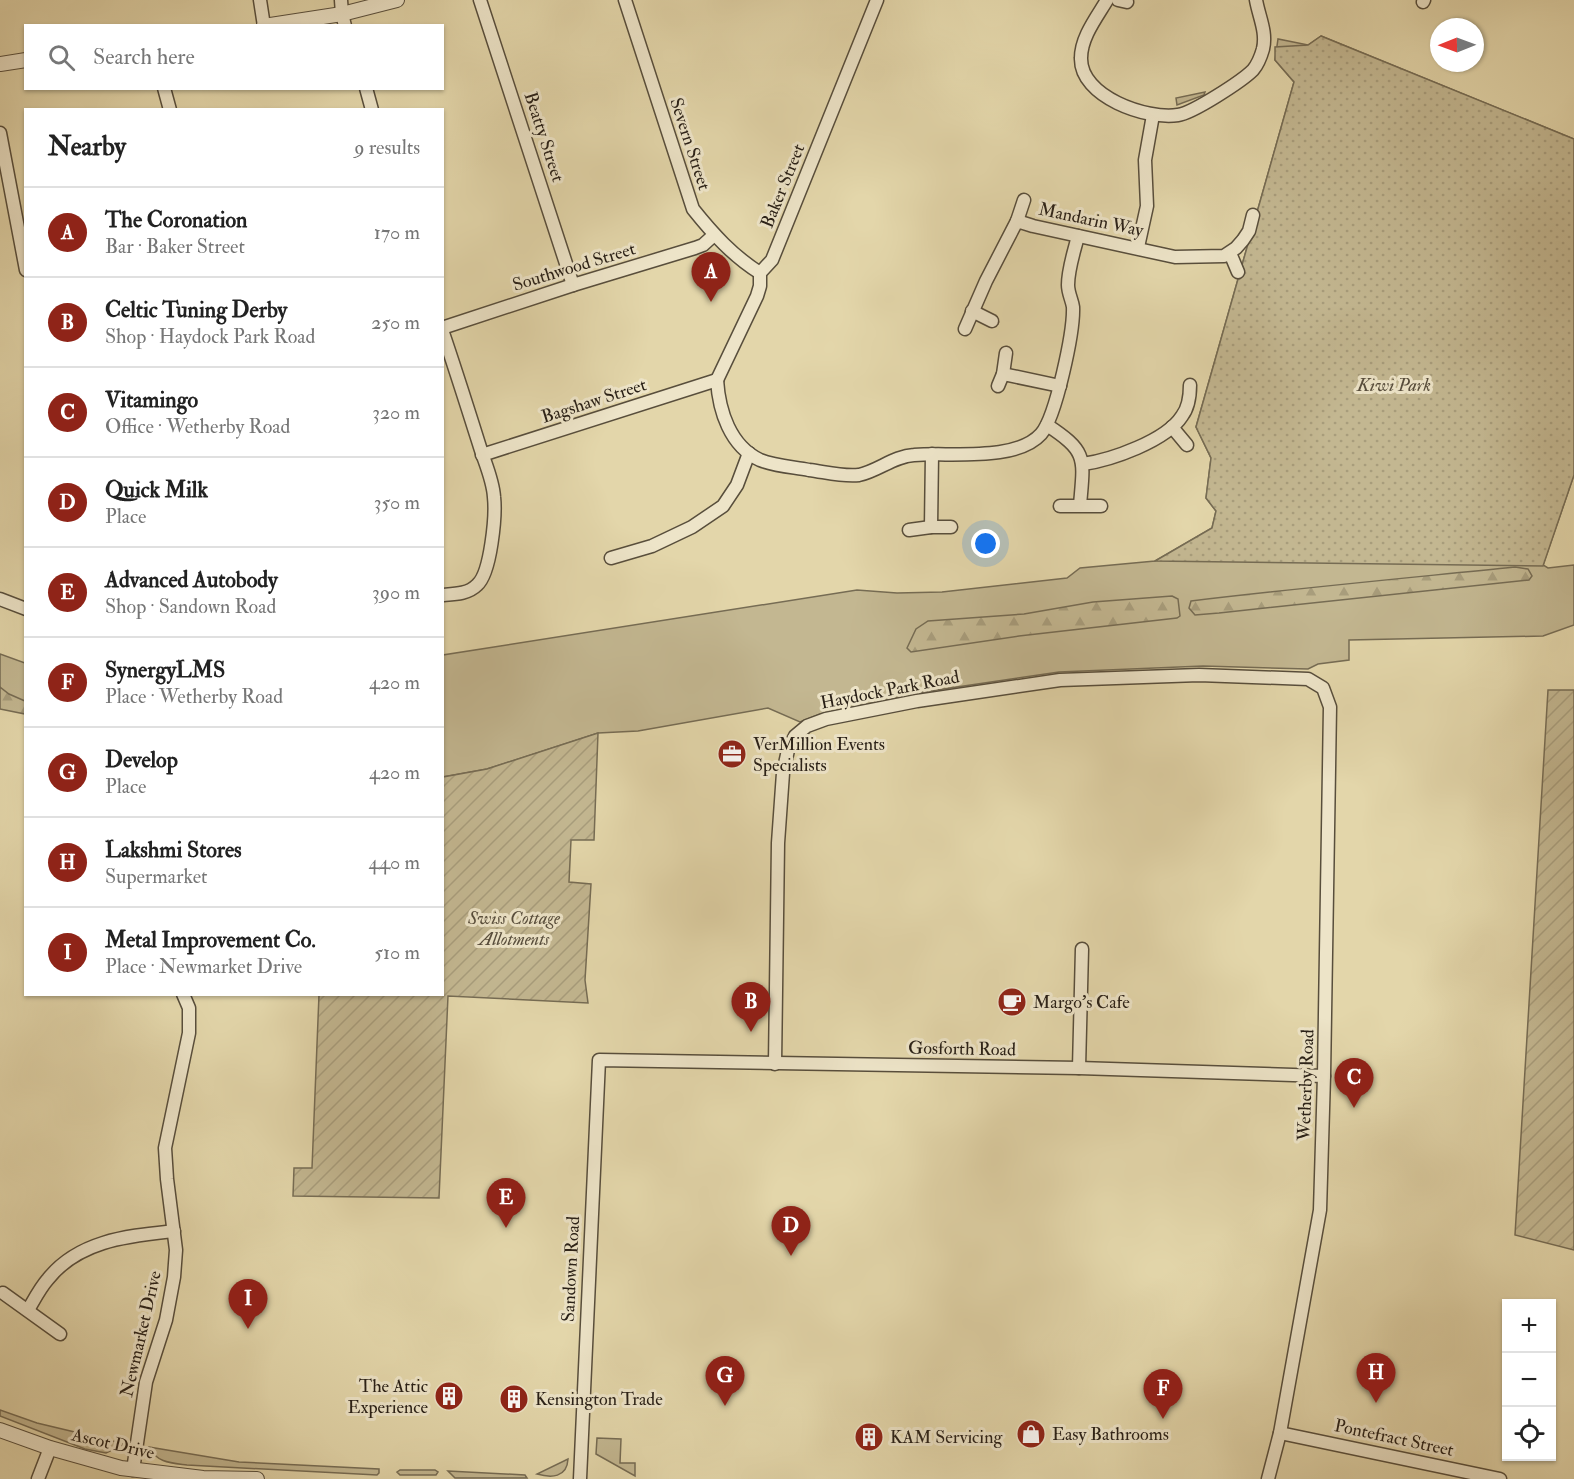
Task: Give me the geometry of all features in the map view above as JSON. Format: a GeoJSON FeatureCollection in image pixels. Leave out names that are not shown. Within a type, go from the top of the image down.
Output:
{"type":"FeatureCollection","features":[{"type":"Feature","properties":{"kind":"street"},"geometry":{"type":"LineString","coordinates":[[260,0],[264,24]]}},
{"type":"Feature","properties":{"kind":"street"},"geometry":{"type":"LineString","coordinates":[[276,24],[343,13],[397,0]]}},
{"type":"Feature","properties":{"kind":"street","name":"Beatty Street"},"geometry":{"type":"LineString","coordinates":[[480,0],[573,285]]}},
{"type":"Feature","properties":{"kind":"street","name":"Severn Street"},"geometry":{"type":"LineString","coordinates":[[626,0],[693,209],[714,235],[741,262],[760,273]]}},
{"type":"Feature","properties":{"kind":"street","name":"Baker Street"},"geometry":{"type":"LineString","coordinates":[[717,380],[757,296],[760,273],[772,260],[877,0]]}},
{"type":"Feature","properties":{"kind":"street"},"geometry":{"type":"LineString","coordinates":[[1107,0],[1084,39],[1081,58],[1084,74],[1090,84],[1105,96],[1138,111],[1170,116],[1191,112],[1252,70],[1261,56],[1265,36],[1256,0]]}},
{"type":"Feature","properties":{"kind":"street"},"geometry":{"type":"LineString","coordinates":[[0,64],[24,60]]}},
{"type":"Feature","properties":{"kind":"street"},"geometry":{"type":"LineString","coordinates":[[165,90],[169,108]]}},
{"type":"Feature","properties":{"kind":"street"},"geometry":{"type":"LineString","coordinates":[[367,90],[371,108]]}},
{"type":"Feature","properties":{"kind":"street"},"geometry":{"type":"LineString","coordinates":[[1138,247],[1147,206],[1144,160],[1153,115]]}},
{"type":"Feature","properties":{"kind":"street"},"geometry":{"type":"LineString","coordinates":[[0,133],[24,259]]}},
{"type":"Feature","properties":{"kind":"street"},"geometry":{"type":"LineString","coordinates":[[1017,221],[1024,200]]}},
{"type":"Feature","properties":{"kind":"street"},"geometry":{"type":"LineString","coordinates":[[1238,272],[1230,254],[1244,240],[1253,215]]}},
{"type":"Feature","properties":{"kind":"street","name":"Mandarin Way"},"geometry":{"type":"LineString","coordinates":[[965,329],[1017,221],[1174,257],[1230,254]]}},
{"type":"Feature","properties":{"kind":"street","name":"Southwood Street"},"geometry":{"type":"LineString","coordinates":[[444,328],[573,285],[695,248],[714,235]]}},
{"type":"Feature","properties":{"kind":"street"},"geometry":{"type":"LineString","coordinates":[[717,380],[721,407],[734,438],[750,453],[772,464],[850,476],[869,472],[904,456],[993,453],[1016,449],[1036,438],[1047,425],[1055,407],[1073,309],[1068,285],[1078,236]]}},
{"type":"Feature","properties":{"kind":"street"},"geometry":{"type":"LineString","coordinates":[[972,311],[992,321]]}},
{"type":"Feature","properties":{"kind":"street"},"geometry":{"type":"LineString","coordinates":[[444,335],[494,495],[490,554],[486,574],[471,590],[444,595]]}},
{"type":"Feature","properties":{"kind":"street"},"geometry":{"type":"LineString","coordinates":[[998,386],[1004,374],[1006,353]]}},
{"type":"Feature","properties":{"kind":"street"},"geometry":{"type":"LineString","coordinates":[[1004,374],[1060,386]]}},
{"type":"Feature","properties":{"kind":"street","name":"Bagshaw Street"},"geometry":{"type":"LineString","coordinates":[[482,454],[717,380]]}},
{"type":"Feature","properties":{"kind":"street"},"geometry":{"type":"LineString","coordinates":[[1083,464],[1103,462],[1123,454],[1172,427],[1185,411],[1190,398],[1190,385]]}},
{"type":"Feature","properties":{"kind":"street"},"geometry":{"type":"LineString","coordinates":[[1047,425],[1072,443],[1079,453],[1083,464],[1080,505]]}},
{"type":"Feature","properties":{"kind":"street"},"geometry":{"type":"LineString","coordinates":[[1172,427],[1187,445]]}},
{"type":"Feature","properties":{"kind":"street"},"geometry":{"type":"LineString","coordinates":[[611,558],[652,546],[692,526],[723,506],[737,485],[750,453]]}},
{"type":"Feature","properties":{"kind":"street"},"geometry":{"type":"LineString","coordinates":[[931,527],[932,454]]}},
{"type":"Feature","properties":{"kind":"street"},"geometry":{"type":"LineString","coordinates":[[1060,506],[1101,506]]}},
{"type":"Feature","properties":{"kind":"street"},"geometry":{"type":"LineString","coordinates":[[909,530],[951,527]]}},
{"type":"Feature","properties":{"kind":"street"},"geometry":{"type":"LineString","coordinates":[[0,599],[24,608]]}},
{"type":"Feature","properties":{"kind":"street","name":"Haydock Park Road"},"geometry":{"type":"LineString","coordinates":[[775,1064],[778,843],[783,773],[788,750],[795,736],[807,726],[826,719],[916,701],[1060,680],[1221,676],[1308,679],[1323,688]]}},
{"type":"Feature","properties":{"kind":"street","name":"Wetherby Road"},"geometry":{"type":"LineString","coordinates":[[1268,1479],[1280,1433],[1320,1210],[1330,707],[1323,688]]}},
{"type":"Feature","properties":{"kind":"street"},"geometry":{"type":"LineString","coordinates":[[1079,1068],[1082,949]]}},
{"type":"Feature","properties":{"kind":"street","name":"Newmarket Drive"},"geometry":{"type":"LineString","coordinates":[[134,1470],[146,1382],[171,1298],[176,1263],[165,1148],[189,1033],[189,1008],[184,996]]}},
{"type":"Feature","properties":{"kind":"street","name":"Gosforth Road"},"geometry":{"type":"LineString","coordinates":[[599,1060],[1079,1068],[1324,1076]]}},
{"type":"Feature","properties":{"kind":"street","name":"Sandown Road"},"geometry":{"type":"LineString","coordinates":[[580,1479],[599,1060]]}},
{"type":"Feature","properties":{"kind":"street"},"geometry":{"type":"LineString","coordinates":[[28,1310],[48,1279],[67,1261],[81,1253],[108,1240],[174,1232]]}},
{"type":"Feature","properties":{"kind":"street"},"geometry":{"type":"LineString","coordinates":[[3,1293],[60,1334]]}},
{"type":"Feature","properties":{"kind":"street","name":"Ascot Drive"},"geometry":{"type":"LineString","coordinates":[[0,1430],[109,1466],[194,1477],[257,1479]]}},
{"type":"Feature","properties":{"kind":"street","name":"Pontefract Street"},"geometry":{"type":"LineString","coordinates":[[1280,1433],[1500,1479]]}},
{"type":"Feature","properties":{"kind":"street"},"geometry":{"type":"LineString","coordinates":[[38,1479],[50,1448]]}},
{"type":"Feature","properties":{"kind":"green space"},"geometry":{"type":"Polygon","coordinates":[[[1321,36],[1574,139],[1574,475],[1543,565],[1548,568],[1574,565],[1574,625],[1543,636],[1349,640],[1349,660],[1318,664],[1308,669],[1203,666],[1059,672],[923,692],[820,714],[800,722],[768,708],[638,731],[598,733],[487,769],[444,777],[444,655],[857,590],[897,593],[942,592],[1067,578],[1080,568],[1155,561],[1212,528],[1216,511],[1206,498],[1211,458],[1196,427],[1294,82],[1275,60],[1278,39],[1308,45],[1321,36]]]}},
{"type":"Feature","properties":{"kind":"green space","name":"Kiwi Park"},"geometry":{"type":"Polygon","coordinates":[[[1321,36],[1574,139],[1574,475],[1543,566],[1155,561],[1212,528],[1216,511],[1206,498],[1211,458],[1196,427],[1294,82],[1275,60],[1275,47],[1308,45],[1321,36]]]}},
{"type":"Feature","properties":{"kind":"green space"},"geometry":{"type":"Polygon","coordinates":[[[1205,92],[1204,95],[1177,105],[1176,98],[1205,92]]]}},
{"type":"Feature","properties":{"kind":"green space"},"geometry":{"type":"Polygon","coordinates":[[[1515,567],[1528,569],[1532,576],[1529,580],[1219,613],[1195,615],[1189,608],[1191,601],[1515,567]]]}},
{"type":"Feature","properties":{"kind":"green space"},"geometry":{"type":"Polygon","coordinates":[[[1172,596],[1178,599],[1180,616],[1177,618],[1019,636],[911,652],[907,648],[916,629],[928,621],[1024,614],[1093,602],[1172,596]]]}},
{"type":"Feature","properties":{"kind":"green space"},"geometry":{"type":"Polygon","coordinates":[[[0,654],[24,663],[24,710],[0,701],[0,654]]]}},
{"type":"Feature","properties":{"kind":"green space"},"geometry":{"type":"Polygon","coordinates":[[[0,687],[24,701],[24,714],[0,709],[0,687]]]}},
{"type":"Feature","properties":{"kind":"green space"},"geometry":{"type":"Polygon","coordinates":[[[1548,690],[1574,690],[1574,1250],[1515,1235],[1548,690]]]}},
{"type":"Feature","properties":{"kind":"green space","name":"Swiss Cottage Allotments"},"geometry":{"type":"Polygon","coordinates":[[[598,733],[594,840],[571,840],[569,882],[591,884],[585,980],[588,1003],[448,996],[439,1198],[293,1196],[294,1168],[312,1168],[319,996],[444,996],[444,777],[487,769],[598,733]]]}},
{"type":"Feature","properties":{"kind":"green space"},"geometry":{"type":"Polygon","coordinates":[[[0,1410],[37,1423],[125,1444],[106,1453],[85,1449],[0,1416],[0,1410]]]}},
{"type":"Feature","properties":{"kind":"green space"},"geometry":{"type":"Polygon","coordinates":[[[597,1438],[621,1439],[620,1463],[635,1463],[635,1476],[596,1454],[597,1438]]]}},
{"type":"Feature","properties":{"kind":"green space"},"geometry":{"type":"Polygon","coordinates":[[[149,1447],[239,1462],[379,1469],[379,1473],[377,1475],[187,1465],[160,1459],[149,1447]]]}},
{"type":"Feature","properties":{"kind":"green space"},"geometry":{"type":"Polygon","coordinates":[[[568,1459],[565,1470],[557,1475],[537,1474],[568,1459]]]}},
{"type":"Feature","properties":{"kind":"green space"},"geometry":{"type":"Polygon","coordinates":[[[400,1470],[435,1470],[438,1472],[436,1475],[400,1475],[397,1472],[400,1470]]]}},
{"type":"Feature","properties":{"kind":"green space"},"geometry":{"type":"Polygon","coordinates":[[[448,1471],[525,1475],[527,1478],[455,1478],[448,1471]]]}},
{"type":"Feature","properties":{"kind":"place","name":"The Coronation"},"geometry":{"type":"Point","coordinates":[711,302]}},
{"type":"Feature","properties":{"kind":"place","name":"VerMillion Events Specialists"},"geometry":{"type":"Point","coordinates":[732,754]}},
{"type":"Feature","properties":{"kind":"place","name":"Margo's Cafe"},"geometry":{"type":"Point","coordinates":[1012,1002]}},
{"type":"Feature","properties":{"kind":"place","name":"Celtic Tuning Derby"},"geometry":{"type":"Point","coordinates":[751,1032]}},
{"type":"Feature","properties":{"kind":"place","name":"Vitamingo"},"geometry":{"type":"Point","coordinates":[1354,1108]}},
{"type":"Feature","properties":{"kind":"place","name":"Advanced Autobody"},"geometry":{"type":"Point","coordinates":[506,1228]}},
{"type":"Feature","properties":{"kind":"place","name":"Quick Milk"},"geometry":{"type":"Point","coordinates":[791,1256]}},
{"type":"Feature","properties":{"kind":"place","name":"Metal Improvement Co."},"geometry":{"type":"Point","coordinates":[248,1329]}},
{"type":"Feature","properties":{"kind":"place","name":"The Attic Experience"},"geometry":{"type":"Point","coordinates":[449,1396]}},
{"type":"Feature","properties":{"kind":"place","name":"Kensington Trade"},"geometry":{"type":"Point","coordinates":[514,1399]}},
{"type":"Feature","properties":{"kind":"place","name":"Lakshmi Stores"},"geometry":{"type":"Point","coordinates":[1376,1403]}},
{"type":"Feature","properties":{"kind":"place","name":"Develop"},"geometry":{"type":"Point","coordinates":[725,1406]}},
{"type":"Feature","properties":{"kind":"place","name":"SynergyLMS"},"geometry":{"type":"Point","coordinates":[1163,1419]}},
{"type":"Feature","properties":{"kind":"place","name":"Easy Bathrooms"},"geometry":{"type":"Point","coordinates":[1031,1434]}},
{"type":"Feature","properties":{"kind":"place","name":"KAM Servicing"},"geometry":{"type":"Point","coordinates":[869,1437]}}]}
